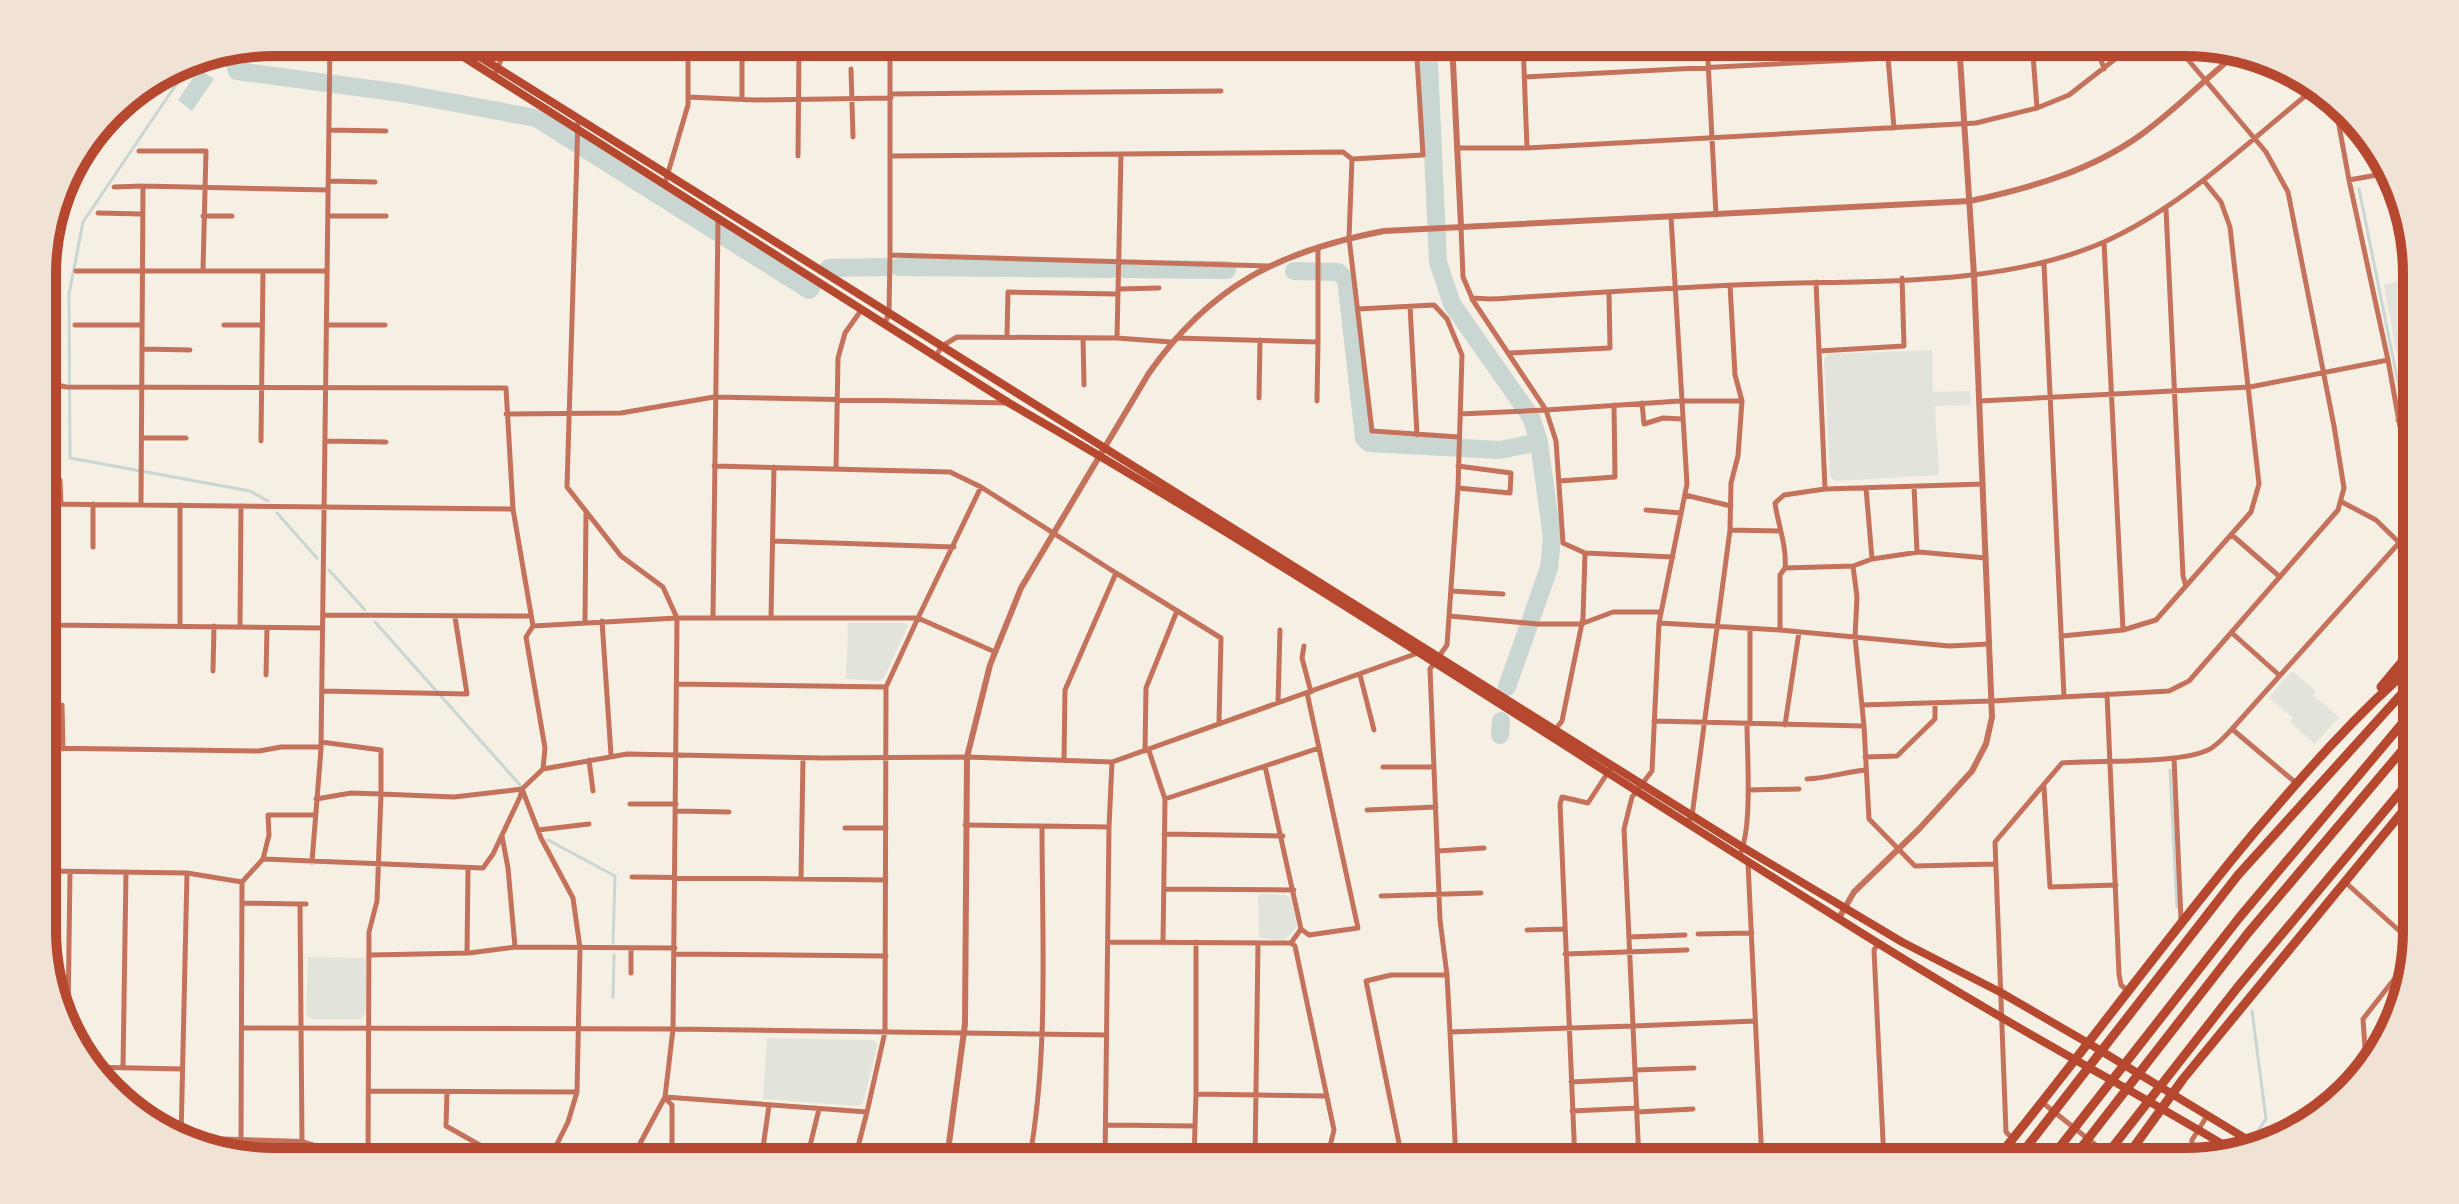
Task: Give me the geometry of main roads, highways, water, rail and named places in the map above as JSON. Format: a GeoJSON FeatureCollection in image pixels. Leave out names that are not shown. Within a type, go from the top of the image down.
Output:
{"type":"FeatureCollection","features":[{"type":"Feature","properties":{"kind":"highway"},"geometry":{"type":"LineString","coordinates":[[2359,715],[2403,661]]}},
{"type":"Feature","properties":{"kind":"highway"},"geometry":{"type":"LineString","coordinates":[[2005,1148],[2129,992],[2181,920],[2296,783],[2377,696],[2403,674]]}},
{"type":"Feature","properties":{"kind":"highway"},"geometry":{"type":"LineString","coordinates":[[2026,1148],[2238,875],[2403,692]]}},
{"type":"Feature","properties":{"kind":"highway"},"geometry":{"type":"LineString","coordinates":[[2059,1148],[2239,918],[2403,722]]}},
{"type":"Feature","properties":{"kind":"highway"},"geometry":{"type":"LineString","coordinates":[[2081,1148],[2248,933],[2403,749]]}},
{"type":"Feature","properties":{"kind":"highway"},"geometry":{"type":"LineString","coordinates":[[2112,1148],[2237,988],[2403,789]]}},
{"type":"Feature","properties":{"kind":"highway"},"geometry":{"type":"LineString","coordinates":[[2131,1148],[2403,811]]}},
{"type":"Feature","properties":{"kind":"main road"},"geometry":{"type":"LineString","coordinates":[[470,56],[666,179],[718,217],[1009,403],[1102,451]]}},
{"type":"Feature","properties":{"kind":"main road"},"geometry":{"type":"LineString","coordinates":[[666,179],[719,207],[942,346],[1102,451],[1741,852],[1845,907],[1902,942],[2000,992],[2246,1139]]}},
{"type":"Feature","properties":{"kind":"main road"},"geometry":{"type":"LineString","coordinates":[[1741,852],[1747,861],[1878,943],[2223,1145]]}},
{"type":"Feature","properties":{"kind":"waterway"},"geometry":{"type":"LineString","coordinates":[[1429,56],[1438,262],[1452,304],[1531,417],[1539,442],[1552,538],[1549,568],[1507,687]]}},
{"type":"Feature","properties":{"kind":"waterway"},"geometry":{"type":"LineString","coordinates":[[234,60],[237,71],[401,93],[536,118],[809,290],[812,287]]}},
{"type":"Feature","properties":{"kind":"waterway"},"geometry":{"type":"LineString","coordinates":[[181,78],[83,222],[69,294],[70,458],[250,491],[268,501]]}},
{"type":"Feature","properties":{"kind":"waterway"},"geometry":{"type":"LineString","coordinates":[[2359,189],[2403,407]]}},
{"type":"Feature","properties":{"kind":"waterway"},"geometry":{"type":"LineString","coordinates":[[829,268],[886,267]]}},
{"type":"Feature","properties":{"kind":"waterway"},"geometry":{"type":"LineString","coordinates":[[899,267],[1112,269]]}},
{"type":"Feature","properties":{"kind":"waterway"},"geometry":{"type":"LineString","coordinates":[[1123,269],[1227,270]]}},
{"type":"Feature","properties":{"kind":"waterway"},"geometry":{"type":"LineString","coordinates":[[1294,271],[1338,272],[1346,279],[1364,438],[1369,443],[1500,450],[1539,442]]}},
{"type":"Feature","properties":{"kind":"waterway"},"geometry":{"type":"LineString","coordinates":[[277,513],[317,558]]}},
{"type":"Feature","properties":{"kind":"waterway"},"geometry":{"type":"LineString","coordinates":[[329,570],[365,610]]}},
{"type":"Feature","properties":{"kind":"waterway"},"geometry":{"type":"LineString","coordinates":[[375,622],[520,785]]}},
{"type":"Feature","properties":{"kind":"waterway"},"geometry":{"type":"LineString","coordinates":[[1500,735],[1501,721]]}},
{"type":"Feature","properties":{"kind":"waterway"},"geometry":{"type":"LineString","coordinates":[[2170,770],[2177,907]]}},
{"type":"Feature","properties":{"kind":"waterway"},"geometry":{"type":"LineString","coordinates":[[548,840],[615,876],[613,943]]}},
{"type":"Feature","properties":{"kind":"waterway"},"geometry":{"type":"LineString","coordinates":[[613,997],[614,955]]}},
{"type":"Feature","properties":{"kind":"waterway"},"geometry":{"type":"LineString","coordinates":[[2252,1011],[2266,1119],[2258,1131]]}}]}
